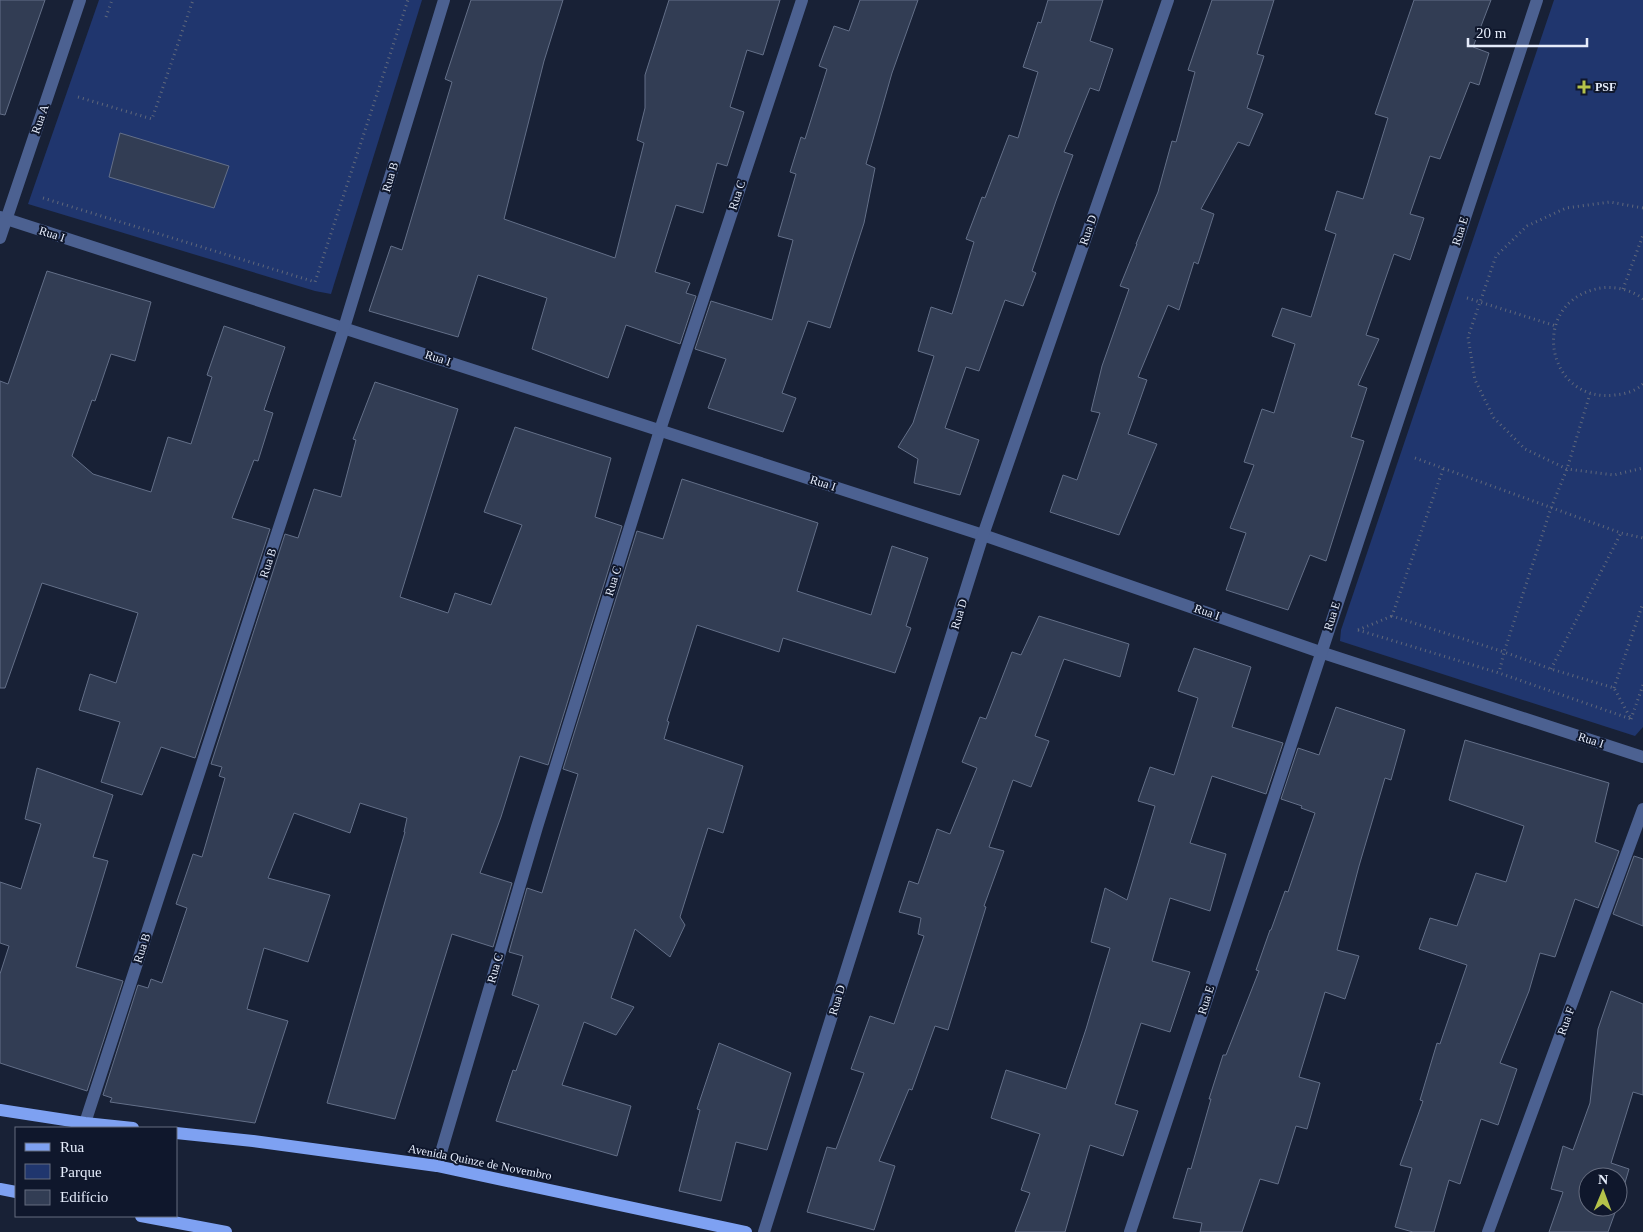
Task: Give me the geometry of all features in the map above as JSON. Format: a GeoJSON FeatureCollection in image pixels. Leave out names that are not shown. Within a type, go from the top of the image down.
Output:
{"type":"FeatureCollection","features":[{"type":"Feature","properties":{"kind":"main road"},"geometry":{"type":"LineString","coordinates":[[0,1110],[123,1127]]}},
{"type":"Feature","properties":{"kind":"main road","name":"Avenida Quinze de Novembro"},"geometry":{"type":"LineString","coordinates":[[178,1133],[253,1141],[437,1166],[746,1232]]}},
{"type":"Feature","properties":{"kind":"main road"},"geometry":{"type":"LineString","coordinates":[[0,1189],[15,1192]]}},
{"type":"Feature","properties":{"kind":"main road"},"geometry":{"type":"LineString","coordinates":[[146,1217],[225,1232]]}},
{"type":"Feature","properties":{"kind":"street","name":"Rua A"},"geometry":{"type":"LineString","coordinates":[[0,238],[3,218],[80,0]]}},
{"type":"Feature","properties":{"kind":"street","name":"Rua B"},"geometry":{"type":"LineString","coordinates":[[85,1123],[344,328],[444,0]]}},
{"type":"Feature","properties":{"kind":"street","name":"Rua C"},"geometry":{"type":"LineString","coordinates":[[437,1166],[540,818],[660,430],[802,0]]}},
{"type":"Feature","properties":{"kind":"street","name":"Rua D"},"geometry":{"type":"LineString","coordinates":[[764,1232],[983,535],[1168,0]]}},
{"type":"Feature","properties":{"kind":"street","name":"Rua E"},"geometry":{"type":"LineString","coordinates":[[1130,1232],[1320,652],[1537,0]]}},
{"type":"Feature","properties":{"kind":"street","name":"Rua I"},"geometry":{"type":"LineString","coordinates":[[3,218],[983,535],[1320,652],[1643,757]]}},
{"type":"Feature","properties":{"kind":"street","name":"Rua F"},"geometry":{"type":"LineString","coordinates":[[1488,1232],[1643,809]]}},
{"type":"Feature","properties":{"kind":"path"},"geometry":{"type":"LineString","coordinates":[[105,19],[112,0]]}},
{"type":"Feature","properties":{"kind":"path"},"geometry":{"type":"LineString","coordinates":[[76,104],[79,96],[152,120],[193,0]]}},
{"type":"Feature","properties":{"kind":"path"},"geometry":{"type":"LineString","coordinates":[[43,198],[315,282],[408,0]]}},
{"type":"Feature","properties":{"kind":"path"},"geometry":{"type":"LineString","coordinates":[[1643,208],[1610,202],[1566,208],[1527,226],[1496,256],[1468,337],[1475,380],[1494,418],[1525,448],[1567,469],[1614,474],[1643,468]]}},
{"type":"Feature","properties":{"kind":"path"},"geometry":{"type":"LineString","coordinates":[[1623,289],[1643,235]]}},
{"type":"Feature","properties":{"kind":"path"},"geometry":{"type":"LineString","coordinates":[[1643,299],[1623,289],[1604,287],[1586,291],[1570,301],[1558,316],[1553,334],[1554,353],[1561,370],[1574,385],[1590,394],[1607,396],[1625,394],[1643,384]]}},
{"type":"Feature","properties":{"kind":"path"},"geometry":{"type":"LineString","coordinates":[[1462,306],[1465,297],[1556,326]]}},
{"type":"Feature","properties":{"kind":"path"},"geometry":{"type":"LineString","coordinates":[[1499,673],[1504,652],[1551,508],[1567,469],[1590,394]]}},
{"type":"Feature","properties":{"kind":"path"},"geometry":{"type":"LineString","coordinates":[[1410,466],[1413,457],[1621,533],[1643,538]]}},
{"type":"Feature","properties":{"kind":"path"},"geometry":{"type":"LineString","coordinates":[[1392,616],[1443,469]]}},
{"type":"Feature","properties":{"kind":"path"},"geometry":{"type":"LineString","coordinates":[[1551,669],[1621,533]]}},
{"type":"Feature","properties":{"kind":"path"},"geometry":{"type":"LineString","coordinates":[[1614,688],[1643,603]]}},
{"type":"Feature","properties":{"kind":"path"},"geometry":{"type":"LineString","coordinates":[[1358,630],[1392,616],[1504,652],[1551,669],[1614,688],[1631,719]]}},
{"type":"Feature","properties":{"kind":"path"},"geometry":{"type":"LineString","coordinates":[[1358,630],[1361,621]]}},
{"type":"Feature","properties":{"kind":"path"},"geometry":{"type":"LineString","coordinates":[[1358,630],[1499,673],[1631,719]]}},
{"type":"Feature","properties":{"kind":"path"},"geometry":{"type":"LineString","coordinates":[[1631,719],[1643,685]]}},
{"type":"Feature","properties":{"kind":"green space"},"geometry":{"type":"Polygon","coordinates":[[[99,0],[422,0],[331,294],[315,291],[28,204],[99,0]]]}},
{"type":"Feature","properties":{"kind":"green space"},"geometry":{"type":"Polygon","coordinates":[[[1554,0],[1643,0],[1643,727],[1635,736],[1340,641],[1341,630],[1554,0]]]}},
{"type":"Feature","properties":{"kind":"building"},"geometry":{"type":"Polygon","coordinates":[[[0,0],[45,0],[5,115],[0,114],[0,0]]]}},
{"type":"Feature","properties":{"kind":"building"},"geometry":{"type":"Polygon","coordinates":[[[471,0],[563,0],[544,61],[504,219],[615,258],[644,143],[637,140],[645,108],[645,75],[669,0],[780,0],[763,55],[747,50],[730,107],[744,112],[727,166],[717,163],[703,213],[676,205],[655,272],[690,283],[686,293],[696,296],[680,344],[626,325],[608,378],[532,349],[547,298],[478,275],[458,337],[369,311],[391,246],[402,250],[452,82],[445,79],[471,0]]]}},
{"type":"Feature","properties":{"kind":"building"},"geometry":{"type":"Polygon","coordinates":[[[860,0],[918,0],[892,73],[866,164],[875,168],[864,223],[830,328],[808,321],[782,393],[796,398],[783,432],[708,408],[726,359],[695,349],[711,301],[772,320],[793,240],[778,236],[796,174],[790,172],[801,137],[805,139],[827,69],[819,66],[834,26],[849,31],[860,0]]]}},
{"type":"Feature","properties":{"kind":"building"},"geometry":{"type":"Polygon","coordinates":[[[1048,0],[1103,0],[1090,41],[1113,49],[1099,91],[1090,88],[1064,152],[1073,155],[1032,271],[1036,273],[1023,306],[1005,300],[979,371],[966,367],[945,428],[979,440],[960,495],[914,483],[918,459],[898,447],[913,423],[934,356],[918,351],[931,307],[952,314],[974,242],[966,239],[982,197],[985,198],[1009,135],[1018,138],[1038,72],[1023,67],[1038,22],[1041,23],[1048,0]]]}},
{"type":"Feature","properties":{"kind":"building"},"geometry":{"type":"Polygon","coordinates":[[[1212,0],[1274,0],[1257,54],[1264,56],[1247,108],[1263,114],[1249,146],[1238,142],[1201,209],[1214,214],[1198,264],[1194,262],[1179,310],[1168,305],[1138,377],[1147,380],[1128,434],[1157,444],[1119,535],[1050,512],[1063,475],[1077,480],[1100,413],[1091,411],[1102,366],[1129,289],[1120,286],[1158,192],[1172,141],[1176,142],[1195,72],[1188,70],[1212,0]]]}},
{"type":"Feature","properties":{"kind":"building"},"geometry":{"type":"Polygon","coordinates":[[[1414,0],[1491,0],[1473,47],[1489,53],[1479,85],[1470,82],[1440,159],[1430,156],[1410,214],[1424,218],[1410,260],[1394,254],[1366,335],[1379,339],[1358,385],[1367,388],[1351,437],[1364,441],[1326,561],[1310,555],[1288,610],[1226,590],[1246,533],[1230,528],[1254,465],[1244,462],[1262,409],[1274,413],[1295,344],[1272,336],[1282,308],[1311,317],[1336,234],[1325,230],[1337,191],[1363,199],[1388,118],[1375,114],[1414,0]]]}},
{"type":"Feature","properties":{"kind":"building"},"geometry":{"type":"Polygon","coordinates":[[[120,133],[229,166],[214,208],[109,177],[120,133]]]}},
{"type":"Feature","properties":{"kind":"building"},"geometry":{"type":"Polygon","coordinates":[[[47,271],[151,302],[135,361],[111,354],[95,401],[92,400],[72,456],[93,474],[151,492],[168,437],[191,444],[212,377],[207,375],[224,326],[285,347],[264,410],[273,413],[258,461],[254,460],[232,518],[270,529],[195,758],[161,747],[142,795],[101,782],[120,722],[79,710],[90,674],[116,683],[138,613],[42,583],[5,688],[0,688],[0,381],[8,384],[47,271]]]}},
{"type":"Feature","properties":{"kind":"building"},"geometry":{"type":"Polygon","coordinates":[[[375,382],[458,409],[400,597],[448,613],[455,593],[491,605],[522,525],[484,512],[515,427],[611,458],[595,517],[622,526],[548,765],[520,756],[501,817],[480,873],[512,883],[493,947],[452,934],[395,1119],[327,1103],[405,832],[407,818],[360,803],[350,833],[294,813],[268,878],[330,895],[308,962],[264,948],[247,1009],[288,1021],[255,1123],[110,1102],[112,1098],[103,1095],[138,985],[148,988],[151,979],[162,983],[187,908],[176,904],[193,854],[202,857],[225,778],[219,776],[222,767],[211,764],[285,534],[298,538],[314,489],[341,497],[356,440],[353,439],[375,382]]]}},
{"type":"Feature","properties":{"kind":"building"},"geometry":{"type":"Polygon","coordinates":[[[682,479],[818,523],[797,591],[871,615],[892,546],[928,558],[906,626],[911,628],[895,673],[783,638],[779,652],[697,625],[667,721],[669,722],[664,739],[743,766],[723,833],[708,828],[680,917],[685,925],[670,957],[635,929],[611,998],[634,1007],[616,1035],[584,1022],[562,1085],[631,1106],[617,1156],[496,1121],[513,1070],[516,1071],[539,1005],[512,995],[523,956],[509,952],[527,888],[542,893],[578,774],[563,769],[637,531],[663,539],[682,479]]]}},
{"type":"Feature","properties":{"kind":"building"},"geometry":{"type":"Polygon","coordinates":[[[1039,616],[1129,644],[1120,677],[1064,659],[1035,736],[1049,741],[1031,787],[1013,780],[989,847],[1004,851],[984,906],[986,907],[948,1030],[935,1026],[912,1090],[909,1089],[879,1161],[895,1166],[874,1230],[807,1212],[827,1147],[836,1149],[864,1073],[851,1069],[870,1016],[894,1024],[924,936],[918,934],[921,918],[899,912],[909,881],[918,884],[937,829],[950,834],[977,768],[962,762],[980,717],[986,719],[1012,652],[1021,655],[1039,616]]]}},
{"type":"Feature","properties":{"kind":"building"},"geometry":{"type":"Polygon","coordinates":[[[1194,648],[1251,667],[1232,727],[1283,743],[1266,794],[1212,776],[1190,843],[1226,854],[1210,911],[1170,898],[1152,961],[1190,972],[1170,1032],[1141,1023],[1115,1104],[1138,1111],[1123,1156],[1090,1145],[1065,1232],[1015,1232],[1030,1193],[1021,1190],[1040,1134],[991,1118],[1006,1070],[1066,1089],[1110,948],[1091,942],[1105,888],[1127,900],[1155,806],[1138,801],[1150,767],[1174,775],[1198,698],[1178,691],[1194,648]]]}},
{"type":"Feature","properties":{"kind":"building"},"geometry":{"type":"Polygon","coordinates":[[[1336,707],[1405,730],[1391,780],[1385,778],[1337,950],[1359,956],[1345,999],[1325,992],[1299,1077],[1320,1083],[1307,1129],[1296,1126],[1278,1184],[1260,1179],[1242,1232],[1200,1232],[1202,1223],[1173,1218],[1188,1168],[1191,1169],[1211,1099],[1209,1099],[1223,1055],[1226,1055],[1259,971],[1256,970],[1270,930],[1285,891],[1288,892],[1315,813],[1301,808],[1302,806],[1281,799],[1298,748],[1319,755],[1336,707]]]}},
{"type":"Feature","properties":{"kind":"building"},"geometry":{"type":"Polygon","coordinates":[[[1465,740],[1609,783],[1595,842],[1619,851],[1598,908],[1575,899],[1555,957],[1540,953],[1529,991],[1500,1063],[1517,1069],[1498,1125],[1481,1119],[1460,1184],[1449,1180],[1434,1232],[1413,1232],[1395,1227],[1412,1168],[1400,1165],[1423,1101],[1420,1100],[1437,1043],[1440,1044],[1467,965],[1419,949],[1430,918],[1457,926],[1476,873],[1506,882],[1524,826],[1449,800],[1465,740]]]}},
{"type":"Feature","properties":{"kind":"building"},"geometry":{"type":"Polygon","coordinates":[[[37,768],[113,795],[93,857],[108,861],[76,967],[123,981],[87,1091],[0,1063],[0,974],[9,946],[0,943],[0,882],[21,889],[41,824],[25,819],[37,768]]]}},
{"type":"Feature","properties":{"kind":"building"},"geometry":{"type":"Polygon","coordinates":[[[1634,856],[1643,859],[1643,926],[1613,914],[1634,856]]]}},
{"type":"Feature","properties":{"kind":"building"},"geometry":{"type":"Polygon","coordinates":[[[1611,991],[1643,1004],[1643,1095],[1633,1092],[1611,1163],[1623,1167],[1578,1167],[1578,1217],[1613,1217],[1608,1232],[1549,1232],[1563,1192],[1551,1189],[1563,1146],[1573,1150],[1590,1103],[1598,1029],[1611,991]]]}},
{"type":"Feature","properties":{"kind":"building"},"geometry":{"type":"Polygon","coordinates":[[[719,1043],[791,1073],[767,1150],[736,1142],[721,1201],[679,1191],[700,1110],[697,1109],[719,1043]]]}},
{"type":"Feature","properties":{"kind":"place","name":"PSF"},"geometry":{"type":"Point","coordinates":[1584,87]}}]}
